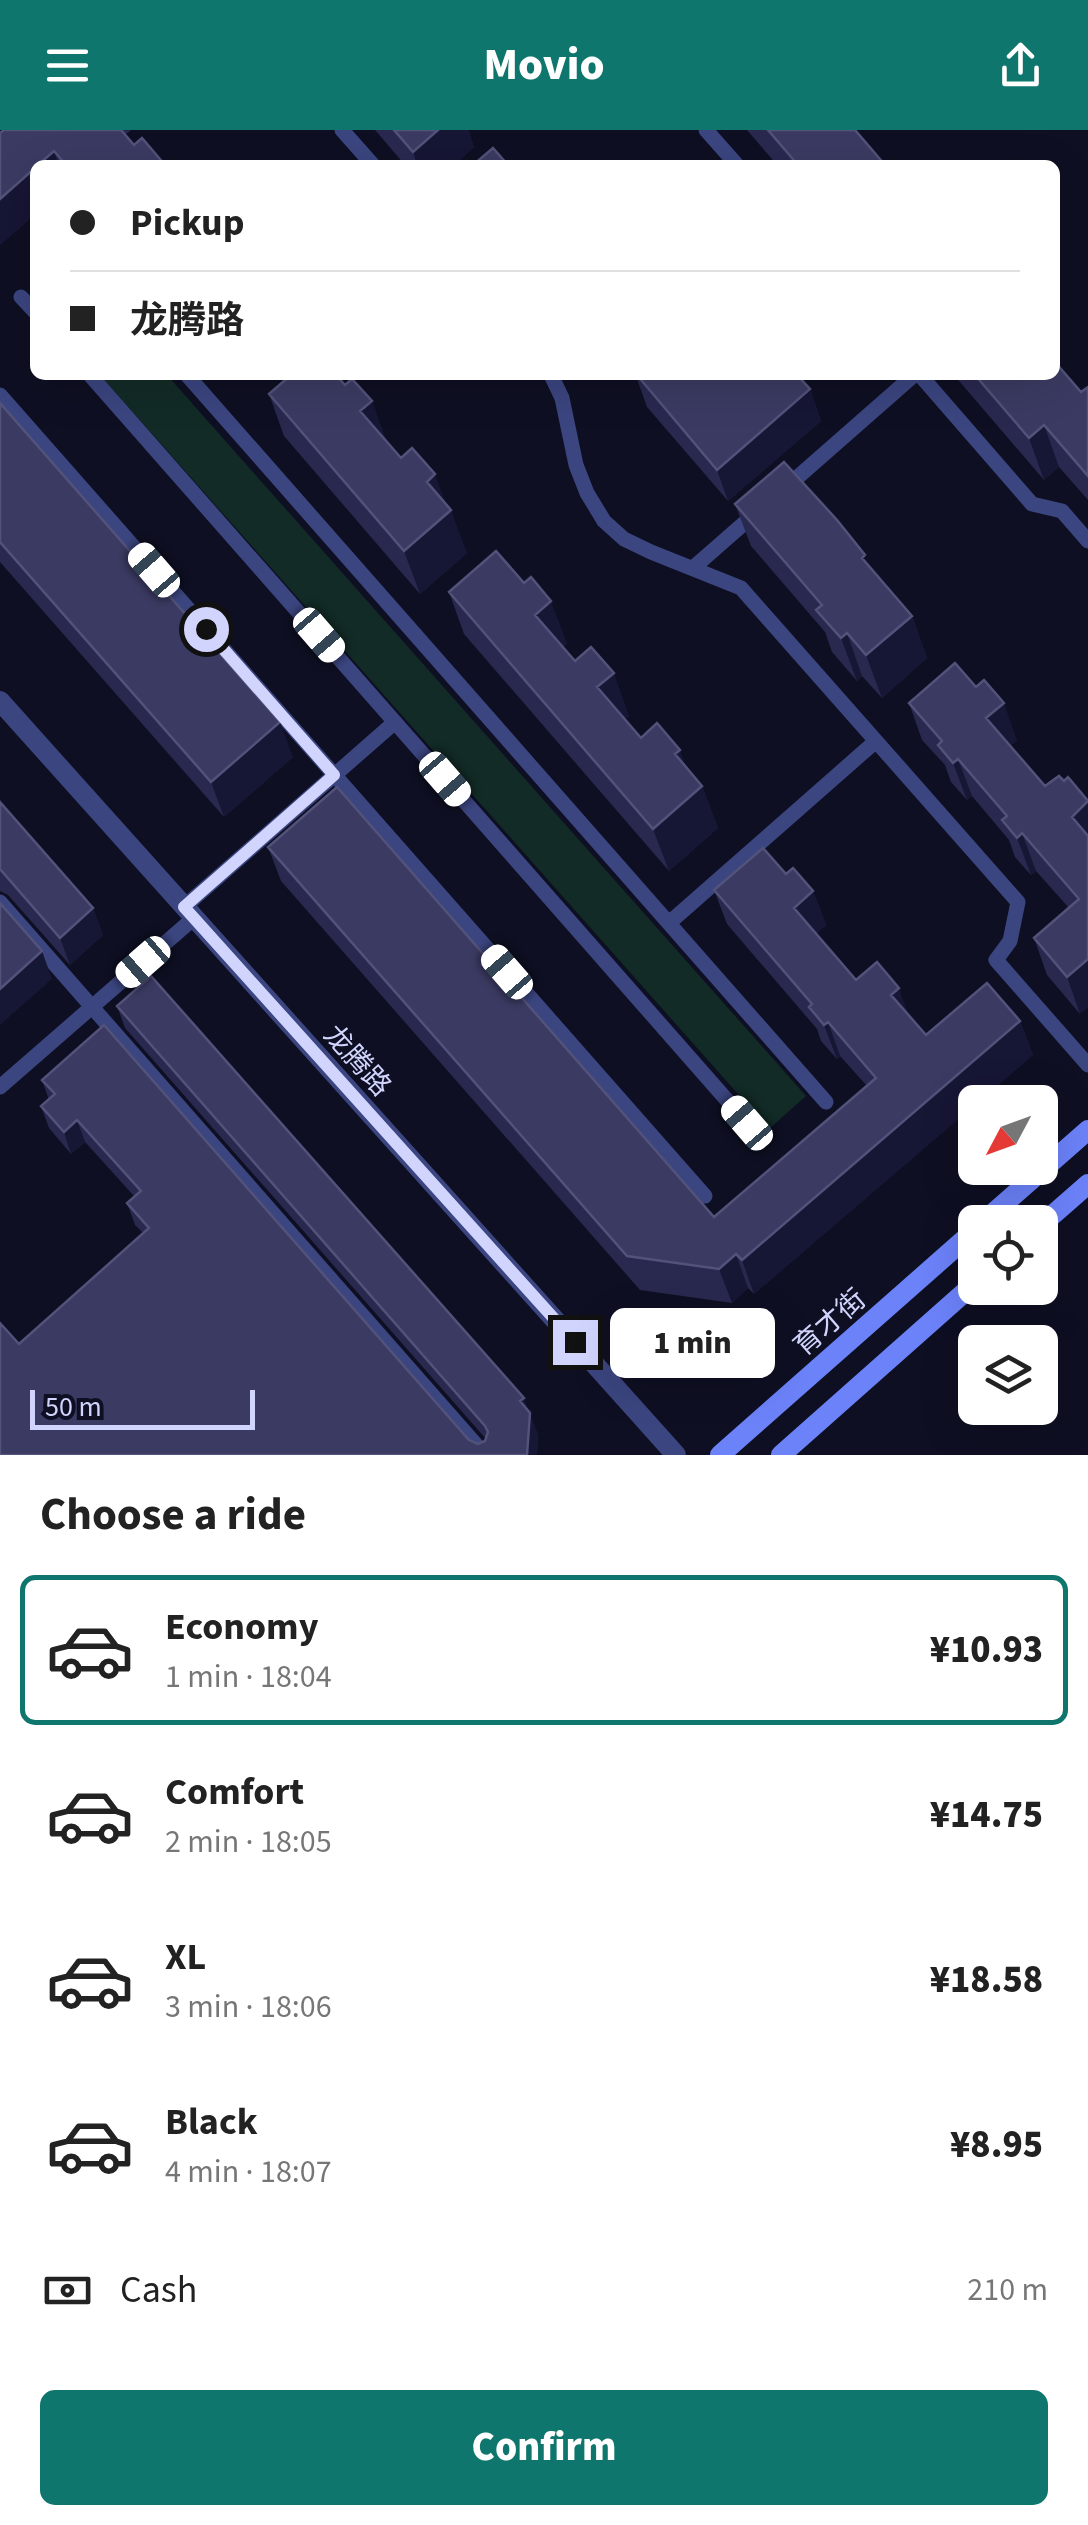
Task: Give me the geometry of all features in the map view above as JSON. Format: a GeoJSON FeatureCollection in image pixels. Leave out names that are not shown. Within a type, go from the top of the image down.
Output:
{"type":"FeatureCollection","features":[{"type":"Feature","properties":{"kind":"street","name":"龙腾路"},"geometry":{"type":"LineString","coordinates":[[0,701],[676,1455]]}},
{"type":"Feature","properties":{"kind":"street"},"geometry":{"type":"LineString","coordinates":[[1002,1205],[1088,1130]]}},
{"type":"Feature","properties":{"kind":"street"},"geometry":{"type":"LineString","coordinates":[[1058,1210],[1088,1184]]}},
{"type":"Feature","properties":{"kind":"street","name":"育才街"},"geometry":{"type":"LineString","coordinates":[[720,1455],[958,1245]]}},
{"type":"Feature","properties":{"kind":"street"},"geometry":{"type":"LineString","coordinates":[[780,1455],[958,1298]]}},
{"type":"Feature","properties":{"kind":"lane"},"geometry":{"type":"LineString","coordinates":[[342,130],[369,160]]}},
{"type":"Feature","properties":{"kind":"lane"},"geometry":{"type":"LineString","coordinates":[[706,130],[733,160]]}},
{"type":"Feature","properties":{"kind":"lane"},"geometry":{"type":"LineString","coordinates":[[21,296],[30,306]]}},
{"type":"Feature","properties":{"kind":"lane"},"geometry":{"type":"LineString","coordinates":[[94,380],[747,1123]]}},
{"type":"Feature","properties":{"kind":"lane"},"geometry":{"type":"LineString","coordinates":[[191,380],[826,1102]]}},
{"type":"Feature","properties":{"kind":"lane"},"geometry":{"type":"LineString","coordinates":[[553,380],[562,398],[576,466],[604,521],[624,539],[741,588],[1018,902],[1010,941],[996,960],[1088,1065]]}},
{"type":"Feature","properties":{"kind":"lane"},"geometry":{"type":"LineString","coordinates":[[693,568],[911,380]]}},
{"type":"Feature","properties":{"kind":"lane"},"geometry":{"type":"LineString","coordinates":[[921,380],[1032,504],[1062,511],[1088,540]]}},
{"type":"Feature","properties":{"kind":"lane"},"geometry":{"type":"LineString","coordinates":[[0,395],[704,1196]]}},
{"type":"Feature","properties":{"kind":"lane"},"geometry":{"type":"LineString","coordinates":[[0,1087],[92,1007],[334,775],[395,722]]}},
{"type":"Feature","properties":{"kind":"lane"},"geometry":{"type":"LineString","coordinates":[[669,923],[876,741]]}},
{"type":"Feature","properties":{"kind":"lane"},"geometry":{"type":"LineString","coordinates":[[0,902],[485,1455]]}},
{"type":"Feature","properties":{"kind":"green space"},"geometry":{"type":"Polygon","coordinates":[[[104,380],[171,380],[806,1096],[769,1129],[104,380]]]}},
{"type":"Feature","properties":{"kind":"building"},"geometry":{"type":"Polygon","coordinates":[[[121,130],[134,145],[142,138],[161,160],[62,160],[54,151],[44,160],[30,160],[30,172],[0,199],[0,133],[121,130]]]}},
{"type":"Feature","properties":{"kind":"building"},"geometry":{"type":"Polygon","coordinates":[[[394,130],[438,130],[413,152],[394,130]]]}},
{"type":"Feature","properties":{"kind":"building"},"geometry":{"type":"Polygon","coordinates":[[[768,130],[855,130],[881,160],[794,160],[768,130]]]}},
{"type":"Feature","properties":{"kind":"building"},"geometry":{"type":"Polygon","coordinates":[[[493,148],[504,160],[479,160],[493,148]]]}},
{"type":"Feature","properties":{"kind":"building"},"geometry":{"type":"Polygon","coordinates":[[[1060,368],[1081,392],[1088,387],[1088,476],[1044,425],[1029,438],[979,380],[1060,380],[1060,368]]]}},
{"type":"Feature","properties":{"kind":"building"},"geometry":{"type":"Polygon","coordinates":[[[285,380],[340,380],[345,385],[353,380],[372,401],[360,411],[401,458],[412,448],[435,474],[427,482],[451,510],[404,551],[269,394],[285,380]]]}},
{"type":"Feature","properties":{"kind":"building"},"geometry":{"type":"Polygon","coordinates":[[[641,380],[802,380],[810,389],[717,470],[641,380]]]}},
{"type":"Feature","properties":{"kind":"building"},"geometry":{"type":"Polygon","coordinates":[[[0,403],[280,722],[211,782],[0,542],[0,403]]]}},
{"type":"Feature","properties":{"kind":"building"},"geometry":{"type":"Polygon","coordinates":[[[784,462],[837,520],[865,555],[862,558],[912,616],[866,655],[847,633],[841,638],[816,610],[822,605],[735,504],[784,462]]]}},
{"type":"Feature","properties":{"kind":"building"},"geometry":{"type":"Polygon","coordinates":[[[496,551],[524,583],[531,577],[551,601],[535,615],[575,661],[591,647],[614,673],[597,687],[641,738],[657,723],[680,750],[675,754],[702,786],[653,829],[449,592],[496,551]]]}},
{"type":"Feature","properties":{"kind":"building"},"geometry":{"type":"Polygon","coordinates":[[[955,663],[976,687],[984,680],[1004,703],[986,718],[1045,786],[1059,776],[1064,781],[1068,777],[1088,801],[1072,817],[1088,836],[1088,959],[1067,977],[1034,938],[1079,899],[1022,833],[1017,838],[1002,820],[1007,816],[958,759],[953,763],[938,745],[942,741],[909,703],[955,663]]]}},
{"type":"Feature","properties":{"kind":"building"},"geometry":{"type":"Polygon","coordinates":[[[337,787],[714,1217],[876,1078],[828,1022],[824,1025],[809,1007],[812,1004],[714,890],[763,848],[786,874],[793,868],[813,891],[794,908],[856,980],[877,962],[899,988],[891,995],[926,1035],[987,983],[1020,1021],[742,1260],[736,1254],[719,1269],[627,1256],[268,847],[337,787]]]}},
{"type":"Feature","properties":{"kind":"building"},"geometry":{"type":"Polygon","coordinates":[[[0,802],[93,908],[60,938],[0,869],[0,802]]]}},
{"type":"Feature","properties":{"kind":"building"},"geometry":{"type":"Polygon","coordinates":[[[0,903],[42,951],[0,989],[0,903]]]}},
{"type":"Feature","properties":{"kind":"building"},"geometry":{"type":"Polygon","coordinates":[[[151,976],[524,1398],[520,1401],[530,1413],[527,1455],[0,1455],[0,1323],[19,1344],[149,1228],[127,1203],[141,1191],[77,1120],[64,1132],[41,1106],[55,1094],[42,1080],[104,1025],[469,1440],[478,1444],[485,1441],[488,1432],[117,1006],[151,976]]]}},
{"type":"Feature","properties":{"kind":"route"},"geometry":{"type":"LineString","coordinates":[[206,629],[334,775],[184,907],[575,1342]]}}]}
